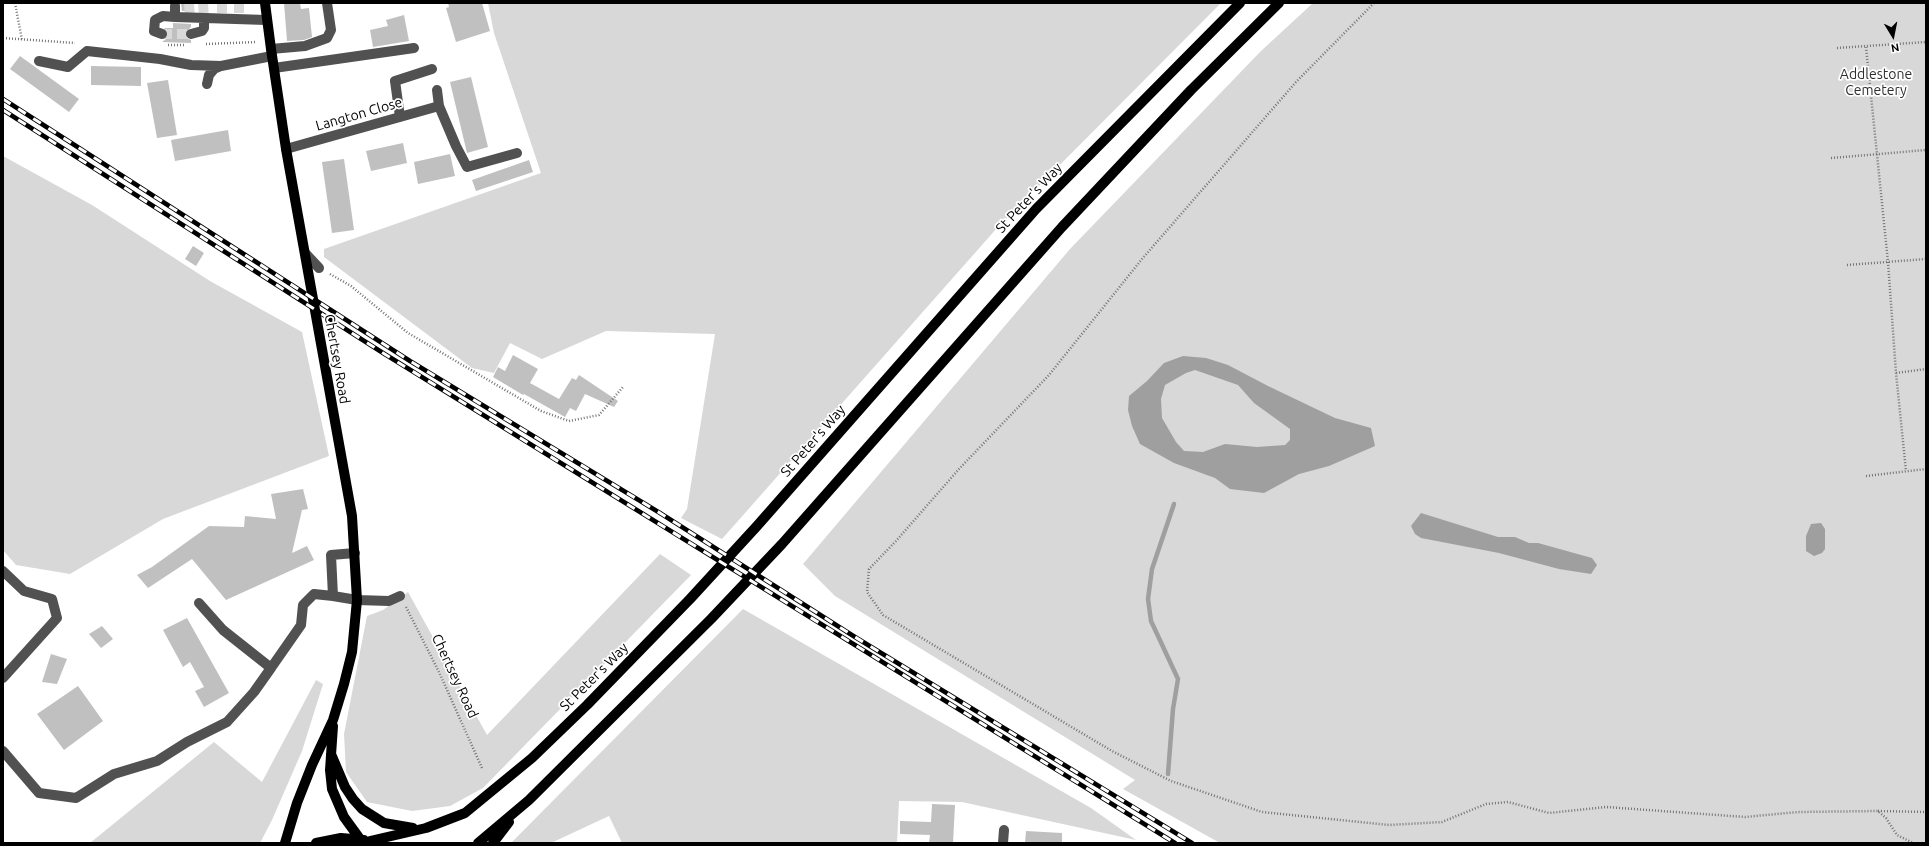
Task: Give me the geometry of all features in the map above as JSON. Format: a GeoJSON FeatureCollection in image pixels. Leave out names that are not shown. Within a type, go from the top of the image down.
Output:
{"type":"FeatureCollection","features":[{"type":"Feature","properties":{"kind":"main road","name":"Chertsey Road"},"geometry":{"type":"LineString","coordinates":[[265,3],[266,20],[286,149],[352,516],[355,553],[356,600],[352,652],[333,720],[312,765],[284,843]]}},
{"type":"Feature","properties":{"kind":"main road","name":"St Peter's Way"},"geometry":{"type":"LineString","coordinates":[[316,843],[341,838],[368,841],[426,828],[465,813],[532,758],[587,705],[690,599],[757,526],[1036,208],[1240,3]]}},
{"type":"Feature","properties":{"kind":"main road"},"geometry":{"type":"LineString","coordinates":[[478,843],[529,800],[711,619],[782,544],[1062,227],[1191,90],[1279,3]]}},
{"type":"Feature","properties":{"kind":"main road","name":"Chertsey Road"},"geometry":{"type":"LineString","coordinates":[[333,720],[330,770],[334,793],[344,817],[368,841]]}},
{"type":"Feature","properties":{"kind":"main road"},"geometry":{"type":"LineString","coordinates":[[331,754],[345,787],[353,800],[371,816],[384,824],[426,828]]}},
{"type":"Feature","properties":{"kind":"main road"},"geometry":{"type":"LineString","coordinates":[[493,843],[529,800]]}},
{"type":"Feature","properties":{"kind":"street"},"geometry":{"type":"LineString","coordinates":[[207,84],[209,75],[214,69],[221,66],[305,46],[327,38],[331,30],[327,3]]}},
{"type":"Feature","properties":{"kind":"street"},"geometry":{"type":"LineString","coordinates":[[175,6],[175,17]]}},
{"type":"Feature","properties":{"kind":"street"},"geometry":{"type":"LineString","coordinates":[[162,34],[154,31],[155,20],[163,16],[266,20]]}},
{"type":"Feature","properties":{"kind":"street"},"geometry":{"type":"LineString","coordinates":[[191,34],[202,31],[204,28],[204,18]]}},
{"type":"Feature","properties":{"kind":"street"},"geometry":{"type":"LineString","coordinates":[[274,68],[414,48]]}},
{"type":"Feature","properties":{"kind":"street"},"geometry":{"type":"LineString","coordinates":[[39,61],[68,66],[87,51],[160,59],[191,65],[221,66]]}},
{"type":"Feature","properties":{"kind":"street"},"geometry":{"type":"LineString","coordinates":[[400,117],[395,81],[432,69]]}},
{"type":"Feature","properties":{"kind":"street"},"geometry":{"type":"LineString","coordinates":[[437,90],[439,106],[456,146],[468,167],[517,153]]}},
{"type":"Feature","properties":{"kind":"street","name":"Langton Close"},"geometry":{"type":"LineString","coordinates":[[286,149],[439,106]]}},
{"type":"Feature","properties":{"kind":"street"},"geometry":{"type":"LineString","coordinates":[[305,254],[319,268]]}},
{"type":"Feature","properties":{"kind":"street"},"geometry":{"type":"LineString","coordinates":[[333,596],[332,555],[355,553]]}},
{"type":"Feature","properties":{"kind":"street"},"geometry":{"type":"LineString","coordinates":[[3,571],[24,591],[52,600],[57,618],[3,678]]}},
{"type":"Feature","properties":{"kind":"street"},"geometry":{"type":"LineString","coordinates":[[3,751],[39,793],[76,798],[114,774],[157,760],[227,722],[254,692],[301,625],[303,605],[314,594],[356,600],[389,601],[400,596]]}},
{"type":"Feature","properties":{"kind":"street"},"geometry":{"type":"LineString","coordinates":[[199,603],[222,630],[271,668]]}},
{"type":"Feature","properties":{"kind":"street"},"geometry":{"type":"LineString","coordinates":[[1003,843],[1004,830]]}},
{"type":"Feature","properties":{"kind":"path"},"geometry":{"type":"LineString","coordinates":[[3,38],[22,40],[15,3]]}},
{"type":"Feature","properties":{"kind":"path"},"geometry":{"type":"LineString","coordinates":[[1374,3],[1296,82],[1142,259],[1049,375],[959,469],[906,530],[869,569],[867,592],[883,615],[1112,751],[1172,781],[1262,812],[1389,825],[1442,822],[1486,804],[1508,802],[1549,813],[1606,807],[1745,817],[1798,812],[1926,812]]}},
{"type":"Feature","properties":{"kind":"path"},"geometry":{"type":"LineString","coordinates":[[1837,48],[1926,42]]}},
{"type":"Feature","properties":{"kind":"path"},"geometry":{"type":"LineString","coordinates":[[1866,47],[1888,262],[1896,373],[1906,471]]}},
{"type":"Feature","properties":{"kind":"path"},"geometry":{"type":"LineString","coordinates":[[1831,158],[1926,150]]}},
{"type":"Feature","properties":{"kind":"path"},"geometry":{"type":"LineString","coordinates":[[1848,265],[1926,259]]}},
{"type":"Feature","properties":{"kind":"path"},"geometry":{"type":"LineString","coordinates":[[319,268],[351,286],[408,333],[541,411],[569,421],[599,415],[623,387]]}},
{"type":"Feature","properties":{"kind":"path"},"geometry":{"type":"LineString","coordinates":[[1896,373],[1926,369]]}},
{"type":"Feature","properties":{"kind":"path"},"geometry":{"type":"LineString","coordinates":[[1866,476],[1926,469]]}},
{"type":"Feature","properties":{"kind":"path","name":"Chertsey Road"},"geometry":{"type":"LineString","coordinates":[[400,596],[439,672],[482,768]]}},
{"type":"Feature","properties":{"kind":"path"},"geometry":{"type":"LineString","coordinates":[[1878,811],[1886,818],[1897,835],[1913,843]]}},
{"type":"Feature","properties":{"kind":"green space"},"geometry":{"type":"Polygon","coordinates":[[[488,3],[1221,3],[997,228],[722,539],[681,518],[687,509],[715,334],[606,331],[542,359],[510,343],[494,373],[472,368],[324,257],[324,249],[541,173],[494,33],[488,3]]]}},
{"type":"Feature","properties":{"kind":"green space","name":"Addlestone Cemetery"},"geometry":{"type":"Polygon","coordinates":[[[1313,3],[1926,3],[1926,843],[1220,843],[1123,789],[1135,780],[835,596],[803,564],[1070,249],[1261,51],[1313,3]]]}},
{"type":"Feature","properties":{"kind":"green space"},"geometry":{"type":"Polygon","coordinates":[[[3,156],[92,205],[210,281],[302,332],[329,456],[163,519],[70,574],[16,565],[3,550],[3,156]]]}},
{"type":"Feature","properties":{"kind":"green space"},"geometry":{"type":"Polygon","coordinates":[[[660,554],[691,575],[483,788],[450,806],[412,811],[367,802],[346,772],[344,734],[367,616],[383,610],[408,592],[487,735],[660,554]]]}},
{"type":"Feature","properties":{"kind":"green space"},"geometry":{"type":"Polygon","coordinates":[[[743,609],[1091,808],[1136,840],[962,802],[899,801],[897,843],[622,843],[609,816],[551,843],[511,843],[743,609]]]}},
{"type":"Feature","properties":{"kind":"green space"},"geometry":{"type":"Polygon","coordinates":[[[316,680],[323,684],[302,751],[272,820],[260,843],[90,843],[214,742],[262,782],[316,680]]]}},
{"type":"Feature","properties":{"kind":"shaded area"},"geometry":{"type":"Polygon","coordinates":[[[1183,356],[1206,358],[1228,365],[1335,418],[1371,428],[1375,446],[1329,466],[1299,474],[1264,493],[1230,489],[1215,478],[1174,463],[1140,444],[1132,426],[1128,410],[1129,396],[1147,381],[1164,363],[1183,356]],[[1195,370],[1186,373],[1165,385],[1161,399],[1162,418],[1176,442],[1184,451],[1203,452],[1225,444],[1257,447],[1285,445],[1290,440],[1290,429],[1254,403],[1238,385],[1195,370]]]}},
{"type":"Feature","properties":{"kind":"shaded area"},"geometry":{"type":"Polygon","coordinates":[[[1421,513],[1498,537],[1515,537],[1529,543],[1538,543],[1592,558],[1597,565],[1591,574],[1559,569],[1499,553],[1421,538],[1415,534],[1411,526],[1421,513]]]}},
{"type":"Feature","properties":{"kind":"shaded area"},"geometry":{"type":"Polygon","coordinates":[[[1821,523],[1825,529],[1825,549],[1822,553],[1814,556],[1806,551],[1806,536],[1811,524],[1821,523]]]}},
{"type":"Feature","properties":{"kind":"building"},"geometry":{"type":"Polygon","coordinates":[[[181,3],[190,3],[190,11],[182,11],[181,3]]]}},
{"type":"Feature","properties":{"kind":"building"},"geometry":{"type":"Polygon","coordinates":[[[284,3],[300,3],[301,9],[309,8],[312,37],[304,40],[287,41],[284,3]]]}},
{"type":"Feature","properties":{"kind":"building"},"geometry":{"type":"Polygon","coordinates":[[[448,3],[482,3],[490,31],[456,42],[446,8],[449,7],[448,3]]]}},
{"type":"Feature","properties":{"kind":"building"},"geometry":{"type":"Polygon","coordinates":[[[404,15],[409,41],[373,47],[370,30],[388,26],[386,20],[404,15]]]}},
{"type":"Feature","properties":{"kind":"building"},"geometry":{"type":"Polygon","coordinates":[[[173,23],[191,24],[191,27],[185,33],[186,38],[191,40],[191,43],[162,42],[166,39],[168,33],[164,28],[173,28],[173,23]]]}},
{"type":"Feature","properties":{"kind":"building"},"geometry":{"type":"Polygon","coordinates":[[[20,56],[79,99],[69,112],[10,69],[20,56]]]}},
{"type":"Feature","properties":{"kind":"building"},"geometry":{"type":"Polygon","coordinates":[[[91,66],[141,67],[141,86],[91,85],[91,66]]]}},
{"type":"Feature","properties":{"kind":"building"},"geometry":{"type":"Polygon","coordinates":[[[471,77],[488,147],[467,153],[450,82],[471,77]]]}},
{"type":"Feature","properties":{"kind":"building"},"geometry":{"type":"Polygon","coordinates":[[[168,80],[177,135],[157,138],[147,83],[168,80]]]}},
{"type":"Feature","properties":{"kind":"building"},"geometry":{"type":"Polygon","coordinates":[[[228,130],[231,151],[175,161],[171,140],[228,130]]]}},
{"type":"Feature","properties":{"kind":"building"},"geometry":{"type":"Polygon","coordinates":[[[403,143],[407,163],[371,171],[366,151],[403,143]]]}},
{"type":"Feature","properties":{"kind":"building"},"geometry":{"type":"Polygon","coordinates":[[[450,154],[455,176],[418,184],[414,162],[450,154]]]}},
{"type":"Feature","properties":{"kind":"building"},"geometry":{"type":"Polygon","coordinates":[[[344,159],[354,230],[332,233],[322,162],[344,159]]]}},
{"type":"Feature","properties":{"kind":"building"},"geometry":{"type":"Polygon","coordinates":[[[529,160],[533,172],[476,191],[472,180],[529,160]]]}},
{"type":"Feature","properties":{"kind":"building"},"geometry":{"type":"Polygon","coordinates":[[[193,246],[204,253],[196,266],[185,259],[193,246]]]}},
{"type":"Feature","properties":{"kind":"building"},"geometry":{"type":"Polygon","coordinates":[[[513,355],[538,369],[530,383],[559,399],[572,378],[576,380],[579,375],[618,401],[614,407],[585,394],[576,411],[570,408],[565,417],[493,377],[498,367],[505,371],[513,355]]]}},
{"type":"Feature","properties":{"kind":"building"},"geometry":{"type":"Polygon","coordinates":[[[303,489],[308,509],[302,510],[292,553],[307,546],[314,560],[226,600],[192,559],[148,588],[137,575],[152,567],[209,526],[244,527],[245,516],[276,519],[271,494],[303,489]]]}},
{"type":"Feature","properties":{"kind":"building"},"geometry":{"type":"Polygon","coordinates":[[[187,618],[229,693],[204,707],[195,691],[204,687],[190,662],[183,667],[163,630],[187,618]]]}},
{"type":"Feature","properties":{"kind":"building"},"geometry":{"type":"Polygon","coordinates":[[[102,626],[113,639],[101,648],[89,634],[102,626]]]}},
{"type":"Feature","properties":{"kind":"building"},"geometry":{"type":"Polygon","coordinates":[[[51,654],[67,659],[57,684],[42,682],[51,654]]]}},
{"type":"Feature","properties":{"kind":"building"},"geometry":{"type":"Polygon","coordinates":[[[78,686],[103,721],[64,750],[37,714],[78,686]]]}},
{"type":"Feature","properties":{"kind":"building"},"geometry":{"type":"Polygon","coordinates":[[[932,804],[955,805],[953,843],[929,843],[930,835],[900,834],[900,821],[931,822],[932,804]]]}},
{"type":"Feature","properties":{"kind":"building"},"geometry":{"type":"Polygon","coordinates":[[[1026,831],[1062,833],[1062,843],[1025,843],[1026,831]]]}},
{"type":"Feature","properties":{"kind":"waterway"},"geometry":{"type":"LineString","coordinates":[[1168,774],[1173,709],[1178,679],[1151,621],[1148,599],[1152,569],[1174,504]]}},
{"type":"Feature","properties":{"kind":"tunnel"},"geometry":{"type":"LineString","coordinates":[[189,3],[190,18]]}},
{"type":"Feature","properties":{"kind":"tunnel"},"geometry":{"type":"LineString","coordinates":[[203,3],[204,18]]}},
{"type":"Feature","properties":{"kind":"tunnel"},"geometry":{"type":"LineString","coordinates":[[222,3],[222,20]]}},
{"type":"Feature","properties":{"kind":"tunnel"},"geometry":{"type":"LineString","coordinates":[[239,3],[239,19]]}},
{"type":"Feature","properties":{"kind":"tunnel"},"geometry":{"type":"LineString","coordinates":[[162,34],[191,34]]}},
{"type":"Feature","properties":{"kind":"railway"},"geometry":{"type":"LineString","coordinates":[[3,99],[410,361],[660,513],[855,637],[1192,843]]}},
{"type":"Feature","properties":{"kind":"railway"},"geometry":{"type":"LineString","coordinates":[[3,110],[383,353],[1175,843]]}}]}
